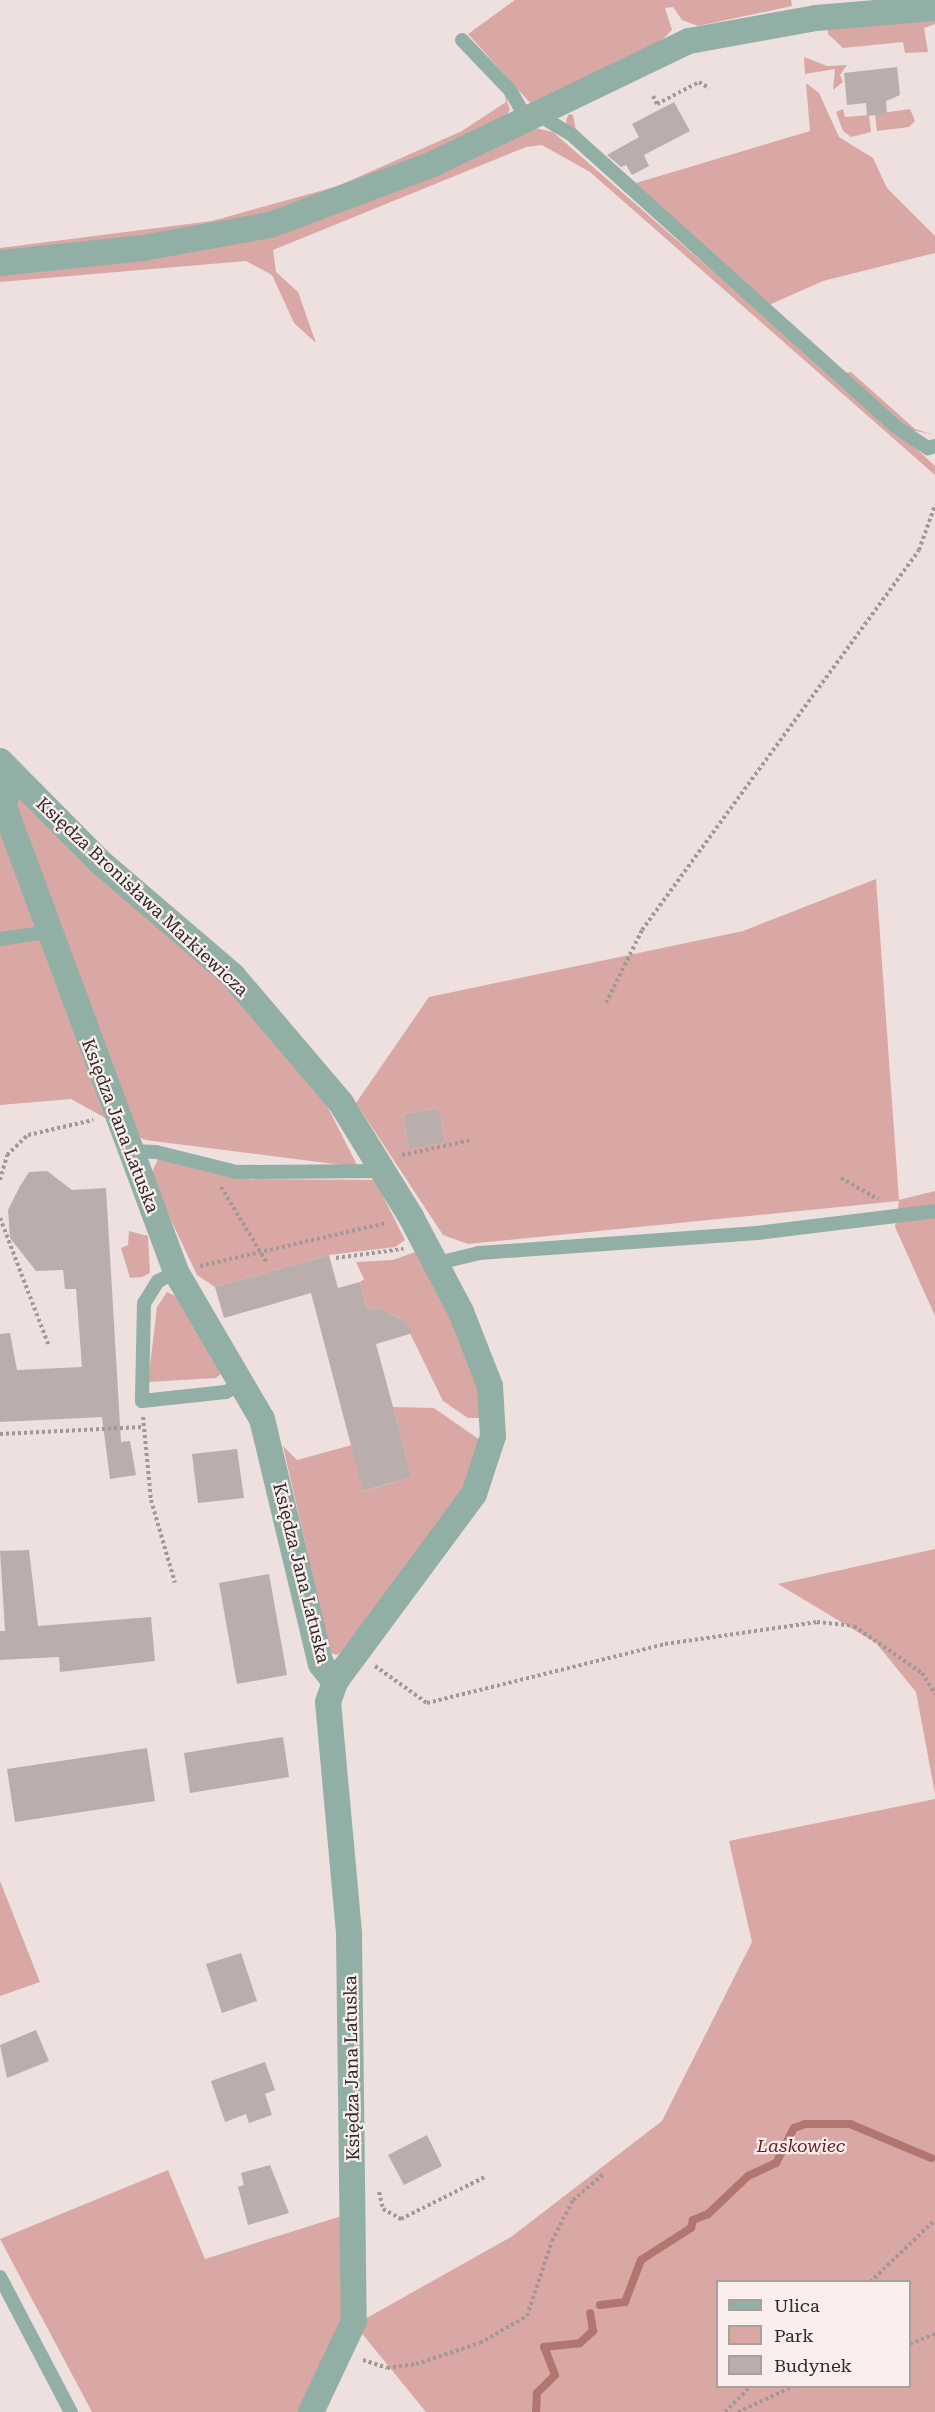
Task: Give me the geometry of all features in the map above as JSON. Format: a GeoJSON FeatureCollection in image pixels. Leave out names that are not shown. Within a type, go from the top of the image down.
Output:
{"type":"FeatureCollection","features":[{"type":"Feature","properties":{"kind":"street"},"geometry":{"type":"LineString","coordinates":[[0,263],[142,248],[270,225],[390,183],[658,53],[725,30],[935,8]]}},
{"type":"Feature","properties":{"kind":"street","name":"Księdza Jana Latuska"},"geometry":{"type":"LineString","coordinates":[[8,770],[3,804],[128,1151],[176,1272],[243,1382],[262,1419],[321,1664],[335,1682],[328,1702],[349,1934],[354,2321],[311,2412]]}},
{"type":"Feature","properties":{"kind":"street","name":"Księdza Bronisława Markiewicza"},"geometry":{"type":"LineString","coordinates":[[8,770],[99,861],[233,976],[341,1103],[417,1228],[490,1386],[493,1436],[474,1494],[335,1682]]}},
{"type":"Feature","properties":{"kind":"lane"},"geometry":{"type":"LineString","coordinates":[[462,40],[532,116],[572,135],[895,426],[927,448],[935,446]]}},
{"type":"Feature","properties":{"kind":"lane"},"geometry":{"type":"LineString","coordinates":[[0,939],[48,932]]}},
{"type":"Feature","properties":{"kind":"lane"},"geometry":{"type":"LineString","coordinates":[[128,1151],[205,1164],[237,1172],[383,1171]]}},
{"type":"Feature","properties":{"kind":"lane"},"geometry":{"type":"LineString","coordinates":[[434,1264],[479,1253],[757,1233],[935,1211]]}},
{"type":"Feature","properties":{"kind":"lane"},"geometry":{"type":"LineString","coordinates":[[176,1272],[158,1281],[144,1303],[142,1401],[226,1392],[243,1382]]}},
{"type":"Feature","properties":{"kind":"lane"},"geometry":{"type":"LineString","coordinates":[[0,2277],[71,2412]]}},
{"type":"Feature","properties":{"kind":"path"},"geometry":{"type":"LineString","coordinates":[[653,96],[657,104],[699,82],[709,88]]}},
{"type":"Feature","properties":{"kind":"path"},"geometry":{"type":"LineString","coordinates":[[606,1003],[642,930],[919,550],[935,505]]}},
{"type":"Feature","properties":{"kind":"path"},"geometry":{"type":"LineString","coordinates":[[0,1180],[7,1155],[28,1135],[61,1124],[116,1118]]}},
{"type":"Feature","properties":{"kind":"path"},"geometry":{"type":"LineString","coordinates":[[383,1171],[390,1158],[471,1140]]}},
{"type":"Feature","properties":{"kind":"path"},"geometry":{"type":"LineString","coordinates":[[205,1164],[263,1251],[267,1263]]}},
{"type":"Feature","properties":{"kind":"path"},"geometry":{"type":"LineString","coordinates":[[841,1178],[910,1215]]}},
{"type":"Feature","properties":{"kind":"path"},"geometry":{"type":"LineString","coordinates":[[0,1218],[48,1344]]}},
{"type":"Feature","properties":{"kind":"path"},"geometry":{"type":"LineString","coordinates":[[176,1272],[263,1251],[417,1228]]}},
{"type":"Feature","properties":{"kind":"path"},"geometry":{"type":"LineString","coordinates":[[336,1258],[399,1251],[417,1228]]}},
{"type":"Feature","properties":{"kind":"path"},"geometry":{"type":"LineString","coordinates":[[142,1401],[151,1500],[176,1583]]}},
{"type":"Feature","properties":{"kind":"path"},"geometry":{"type":"LineString","coordinates":[[0,1434],[144,1427]]}},
{"type":"Feature","properties":{"kind":"path"},"geometry":{"type":"LineString","coordinates":[[356,1653],[427,1703],[665,1644],[817,1622],[854,1626],[922,1672],[935,1694]]}},
{"type":"Feature","properties":{"kind":"path"},"geometry":{"type":"LineString","coordinates":[[363,2348],[359,2358],[387,2368],[416,2364],[480,2343],[527,2316],[552,2241],[573,2200],[605,2173]]}},
{"type":"Feature","properties":{"kind":"path"},"geometry":{"type":"LineString","coordinates":[[378,2221],[377,2186],[383,2209],[401,2219],[485,2177]]}},
{"type":"Feature","properties":{"kind":"path"},"geometry":{"type":"LineString","coordinates":[[872,2280],[935,2220]]}},
{"type":"Feature","properties":{"kind":"path"},"geometry":{"type":"LineString","coordinates":[[911,2342],[935,2334]]}},
{"type":"Feature","properties":{"kind":"path"},"geometry":{"type":"LineString","coordinates":[[725,2412],[749,2388]]}},
{"type":"Feature","properties":{"kind":"path"},"geometry":{"type":"LineString","coordinates":[[738,2412],[790,2388]]}},
{"type":"Feature","properties":{"kind":"green space"},"geometry":{"type":"Polygon","coordinates":[[[515,0],[791,0],[792,6],[698,26],[682,20],[673,7],[665,8],[672,30],[654,48],[532,105],[468,34],[515,0]]]}},
{"type":"Feature","properties":{"kind":"green space"},"geometry":{"type":"Polygon","coordinates":[[[935,13],[935,24],[924,28],[928,52],[905,53],[903,42],[843,48],[828,34],[827,27],[935,13]]]}},
{"type":"Feature","properties":{"kind":"green space"},"geometry":{"type":"Polygon","coordinates":[[[804,57],[827,66],[847,65],[840,75],[843,82],[833,90],[835,69],[805,74],[804,57]]]}},
{"type":"Feature","properties":{"kind":"green space"},"geometry":{"type":"Polygon","coordinates":[[[806,83],[819,93],[839,137],[873,158],[887,188],[935,236],[935,253],[823,281],[769,305],[567,126],[566,120],[569,114],[573,115],[576,131],[636,183],[810,131],[806,83]]]}},
{"type":"Feature","properties":{"kind":"green space"},"geometry":{"type":"Polygon","coordinates":[[[504,91],[510,110],[498,125],[265,217],[141,241],[0,256],[0,248],[212,221],[338,186],[462,131],[506,102],[504,91]]]}},
{"type":"Feature","properties":{"kind":"green space"},"geometry":{"type":"Polygon","coordinates":[[[843,109],[845,117],[869,115],[871,132],[851,137],[843,131],[836,112],[843,109]]]}},
{"type":"Feature","properties":{"kind":"green space"},"geometry":{"type":"Polygon","coordinates":[[[910,109],[915,121],[909,127],[877,131],[875,114],[910,109]]]}},
{"type":"Feature","properties":{"kind":"green space"},"geometry":{"type":"Polygon","coordinates":[[[531,127],[553,132],[920,452],[935,466],[935,475],[590,172],[542,145],[526,147],[273,250],[276,272],[298,292],[316,343],[294,323],[272,275],[246,261],[0,282],[0,270],[132,257],[531,127]]]}},
{"type":"Feature","properties":{"kind":"green space"},"geometry":{"type":"Polygon","coordinates":[[[851,372],[915,429],[935,435],[907,429],[846,373],[851,372]]]}},
{"type":"Feature","properties":{"kind":"green space"},"geometry":{"type":"Polygon","coordinates":[[[0,754],[232,990],[317,1086],[358,1167],[145,1140],[71,1099],[0,1105],[0,754]]]}},
{"type":"Feature","properties":{"kind":"green space"},"geometry":{"type":"Polygon","coordinates":[[[876,879],[899,1200],[935,1191],[935,1316],[895,1227],[899,1201],[468,1244],[443,1235],[356,1103],[429,997],[743,931],[876,879]],[[439,1108],[403,1114],[409,1148],[445,1142],[439,1108]]]}},
{"type":"Feature","properties":{"kind":"green space"},"geometry":{"type":"Polygon","coordinates":[[[158,1159],[239,1179],[375,1180],[405,1240],[395,1247],[329,1255],[215,1287],[197,1275],[150,1176],[158,1159]]]}},
{"type":"Feature","properties":{"kind":"green space"},"geometry":{"type":"Polygon","coordinates":[[[129,1231],[148,1236],[150,1273],[142,1277],[130,1278],[121,1248],[128,1245],[129,1231]]]}},
{"type":"Feature","properties":{"kind":"green space"},"geometry":{"type":"Polygon","coordinates":[[[415,1252],[457,1325],[484,1400],[482,1418],[468,1418],[443,1401],[404,1321],[379,1307],[367,1310],[360,1282],[364,1279],[356,1262],[393,1260],[415,1252]]]}},
{"type":"Feature","properties":{"kind":"green space"},"geometry":{"type":"Polygon","coordinates":[[[167,1292],[175,1296],[223,1372],[216,1378],[148,1382],[157,1307],[167,1292]]]}},
{"type":"Feature","properties":{"kind":"green space"},"geometry":{"type":"Polygon","coordinates":[[[393,1407],[434,1408],[480,1440],[480,1450],[457,1503],[345,1651],[336,1655],[330,1652],[283,1446],[297,1460],[352,1445],[364,1491],[412,1477],[393,1407]]]}},
{"type":"Feature","properties":{"kind":"green space"},"geometry":{"type":"Polygon","coordinates":[[[935,1549],[935,1794],[916,1692],[876,1643],[778,1584],[935,1549]]]}},
{"type":"Feature","properties":{"kind":"green space","name":"Laskowiec"},"geometry":{"type":"Polygon","coordinates":[[[935,1799],[935,2412],[426,2412],[355,2325],[304,2412],[92,2412],[0,2239],[168,2170],[205,2259],[348,2214],[356,2324],[511,2237],[662,2121],[752,1942],[729,1841],[935,1799]]]}},
{"type":"Feature","properties":{"kind":"green space"},"geometry":{"type":"Polygon","coordinates":[[[0,1881],[40,1982],[0,1996],[0,1881]]]}},
{"type":"Feature","properties":{"kind":"building"},"geometry":{"type":"Polygon","coordinates":[[[897,67],[900,95],[886,101],[887,114],[867,116],[866,103],[847,105],[844,73],[897,67]]]}},
{"type":"Feature","properties":{"kind":"building"},"geometry":{"type":"Polygon","coordinates":[[[674,102],[690,131],[644,155],[649,166],[632,175],[626,165],[621,167],[607,155],[639,137],[632,124],[674,102]]]}},
{"type":"Feature","properties":{"kind":"building"},"geometry":{"type":"Polygon","coordinates":[[[439,1108],[445,1142],[409,1149],[403,1114],[439,1108]]]}},
{"type":"Feature","properties":{"kind":"building"},"geometry":{"type":"Polygon","coordinates":[[[47,1171],[72,1190],[106,1188],[121,1442],[130,1441],[136,1475],[110,1479],[102,1417],[0,1422],[0,1334],[10,1333],[17,1370],[82,1367],[76,1289],[65,1289],[63,1270],[36,1271],[10,1238],[8,1210],[20,1186],[29,1172],[47,1171]]]}},
{"type":"Feature","properties":{"kind":"building"},"geometry":{"type":"Polygon","coordinates":[[[329,1255],[338,1288],[360,1282],[367,1310],[379,1307],[404,1321],[413,1333],[376,1344],[412,1477],[363,1491],[311,1293],[224,1318],[215,1287],[329,1255]]]}},
{"type":"Feature","properties":{"kind":"building"},"geometry":{"type":"Polygon","coordinates":[[[237,1449],[244,1498],[198,1503],[192,1454],[237,1449]]]}},
{"type":"Feature","properties":{"kind":"building"},"geometry":{"type":"Polygon","coordinates":[[[29,1550],[38,1626],[151,1617],[155,1661],[60,1672],[59,1657],[0,1660],[0,1631],[5,1631],[0,1551],[29,1550]]]}},
{"type":"Feature","properties":{"kind":"building"},"geometry":{"type":"Polygon","coordinates":[[[269,1574],[287,1675],[237,1684],[219,1583],[269,1574]]]}},
{"type":"Feature","properties":{"kind":"building"},"geometry":{"type":"Polygon","coordinates":[[[283,1737],[289,1777],[190,1793],[184,1753],[283,1737]]]}},
{"type":"Feature","properties":{"kind":"building"},"geometry":{"type":"Polygon","coordinates":[[[147,1748],[155,1801],[15,1822],[7,1769],[147,1748]]]}},
{"type":"Feature","properties":{"kind":"building"},"geometry":{"type":"Polygon","coordinates":[[[241,1953],[257,2001],[222,2013],[206,1964],[241,1953]]]}},
{"type":"Feature","properties":{"kind":"building"},"geometry":{"type":"Polygon","coordinates":[[[36,2030],[49,2061],[7,2078],[0,2045],[36,2030]]]}},
{"type":"Feature","properties":{"kind":"building"},"geometry":{"type":"Polygon","coordinates":[[[265,2062],[275,2090],[265,2094],[272,2115],[249,2123],[246,2114],[225,2122],[211,2081],[265,2062]]]}},
{"type":"Feature","properties":{"kind":"building"},"geometry":{"type":"Polygon","coordinates":[[[427,2135],[442,2166],[404,2185],[388,2155],[427,2135]]]}},
{"type":"Feature","properties":{"kind":"building"},"geometry":{"type":"Polygon","coordinates":[[[270,2165],[289,2213],[248,2225],[238,2187],[244,2185],[241,2173],[270,2165]]]}},
{"type":"Feature","properties":{"kind":"waterway"},"geometry":{"type":"LineString","coordinates":[[600,2305],[625,2302],[641,2260],[691,2228],[693,2220],[708,2214],[748,2176],[776,2163],[794,2128],[805,2124],[850,2124],[931,2158]]}},
{"type":"Feature","properties":{"kind":"waterway"},"geometry":{"type":"LineString","coordinates":[[536,2412],[537,2393],[555,2375],[544,2347],[580,2343],[593,2331],[590,2313]]}}]}
